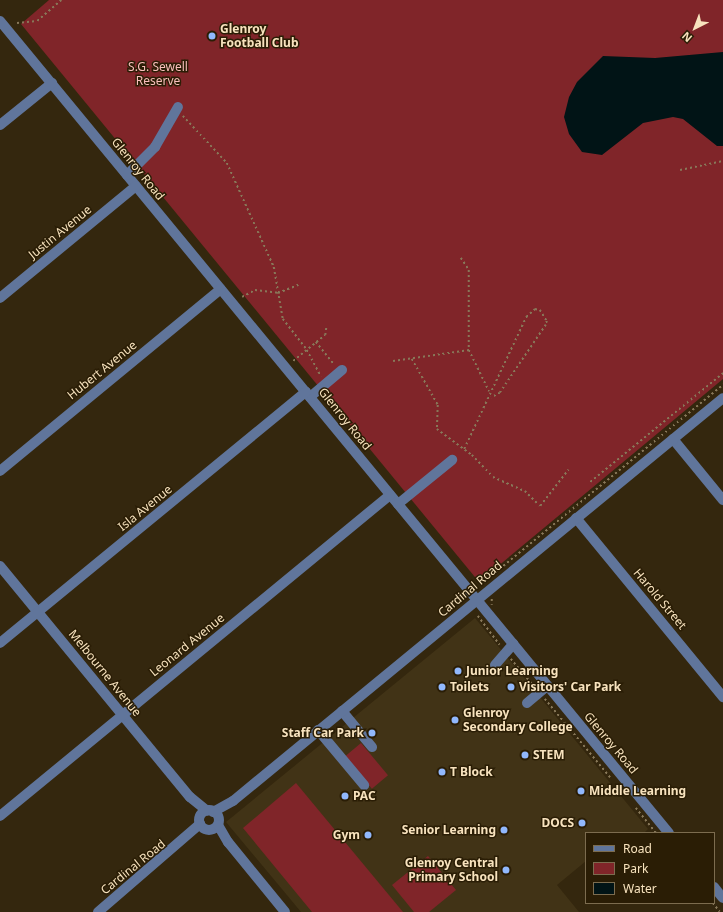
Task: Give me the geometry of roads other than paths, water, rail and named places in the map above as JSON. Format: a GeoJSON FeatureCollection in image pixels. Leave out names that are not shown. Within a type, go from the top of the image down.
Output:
{"type":"FeatureCollection","features":[{"type":"Feature","properties":{"kind":"street","name":"Glenroy Road"},"geometry":{"type":"LineString","coordinates":[[0,21],[513,644],[543,689],[668,832]]}},
{"type":"Feature","properties":{"kind":"street"},"geometry":{"type":"LineString","coordinates":[[0,125],[52,83]]}},
{"type":"Feature","properties":{"kind":"street"},"geometry":{"type":"LineString","coordinates":[[127,175],[155,147],[177,108]]}},
{"type":"Feature","properties":{"kind":"street","name":"Justin Avenue"},"geometry":{"type":"LineString","coordinates":[[0,298],[136,186]]}},
{"type":"Feature","properties":{"kind":"street","name":"Hubert Avenue"},"geometry":{"type":"LineString","coordinates":[[0,470],[221,289]]}},
{"type":"Feature","properties":{"kind":"street","name":"Isla Avenue"},"geometry":{"type":"LineString","coordinates":[[0,643],[308,395],[326,384],[341,371]]}},
{"type":"Feature","properties":{"kind":"street","name":"Cardinal Road"},"geometry":{"type":"LineString","coordinates":[[98,912],[723,398]]}},
{"type":"Feature","properties":{"kind":"street"},"geometry":{"type":"LineString","coordinates":[[673,439],[723,500]]}},
{"type":"Feature","properties":{"kind":"street"},"geometry":{"type":"LineString","coordinates":[[398,504],[452,460]]}},
{"type":"Feature","properties":{"kind":"street","name":"Leonard Avenue"},"geometry":{"type":"LineString","coordinates":[[0,816],[390,495]]}},
{"type":"Feature","properties":{"kind":"street","name":"Harold Street"},"geometry":{"type":"LineString","coordinates":[[576,518],[723,697]]}},
{"type":"Feature","properties":{"kind":"street","name":"Melbourne Avenue"},"geometry":{"type":"LineString","coordinates":[[0,566],[285,912]]}},
{"type":"Feature","properties":{"kind":"street"},"geometry":{"type":"LineString","coordinates":[[495,665],[513,644]]}},
{"type":"Feature","properties":{"kind":"street"},"geometry":{"type":"LineString","coordinates":[[527,703],[543,689]]}},
{"type":"Feature","properties":{"kind":"street"},"geometry":{"type":"LineString","coordinates":[[342,711],[372,747]]}},
{"type":"Feature","properties":{"kind":"street"},"geometry":{"type":"LineString","coordinates":[[318,730],[364,785]]}},
{"type":"Feature","properties":{"kind":"street"},"geometry":{"type":"LineString","coordinates":[[715,888],[723,898]]}},
{"type":"Feature","properties":{"kind":"water"},"geometry":{"type":"Polygon","coordinates":[[[723,52],[723,146],[717,146],[683,119],[673,117],[643,123],[602,155],[582,152],[569,134],[564,117],[569,97],[577,82],[603,56],[655,58],[723,52]]]}},
{"type":"Feature","properties":{"kind":"place","name":"Glenroy Football Club"},"geometry":{"type":"Point","coordinates":[212,36]}},
{"type":"Feature","properties":{"kind":"place","name":"Junior Learning"},"geometry":{"type":"Point","coordinates":[458,671]}},
{"type":"Feature","properties":{"kind":"place","name":"Toilets"},"geometry":{"type":"Point","coordinates":[442,687]}},
{"type":"Feature","properties":{"kind":"place","name":"Visitors' Car Park"},"geometry":{"type":"Point","coordinates":[511,687]}},
{"type":"Feature","properties":{"kind":"place","name":"Glenroy Secondary College"},"geometry":{"type":"Point","coordinates":[455,720]}},
{"type":"Feature","properties":{"kind":"place","name":"Staff Car Park"},"geometry":{"type":"Point","coordinates":[372,733]}},
{"type":"Feature","properties":{"kind":"place","name":"STEM"},"geometry":{"type":"Point","coordinates":[525,755]}},
{"type":"Feature","properties":{"kind":"place","name":"T Block"},"geometry":{"type":"Point","coordinates":[442,772]}},
{"type":"Feature","properties":{"kind":"place","name":"Middle Learning"},"geometry":{"type":"Point","coordinates":[581,791]}},
{"type":"Feature","properties":{"kind":"place","name":"PAC"},"geometry":{"type":"Point","coordinates":[345,796]}},
{"type":"Feature","properties":{"kind":"place","name":"DOCS"},"geometry":{"type":"Point","coordinates":[582,823]}},
{"type":"Feature","properties":{"kind":"place","name":"Senior Learning"},"geometry":{"type":"Point","coordinates":[504,830]}},
{"type":"Feature","properties":{"kind":"place","name":"Gym"},"geometry":{"type":"Point","coordinates":[368,835]}},
{"type":"Feature","properties":{"kind":"place","name":"Glenroy Central Primary School"},"geometry":{"type":"Point","coordinates":[506,870]}},
{"type":"Feature","properties":{"kind":"park label","name":"S.G. Sewell Reserve"},"geometry":{"type":"Point","coordinates":[158,74]}}]}
